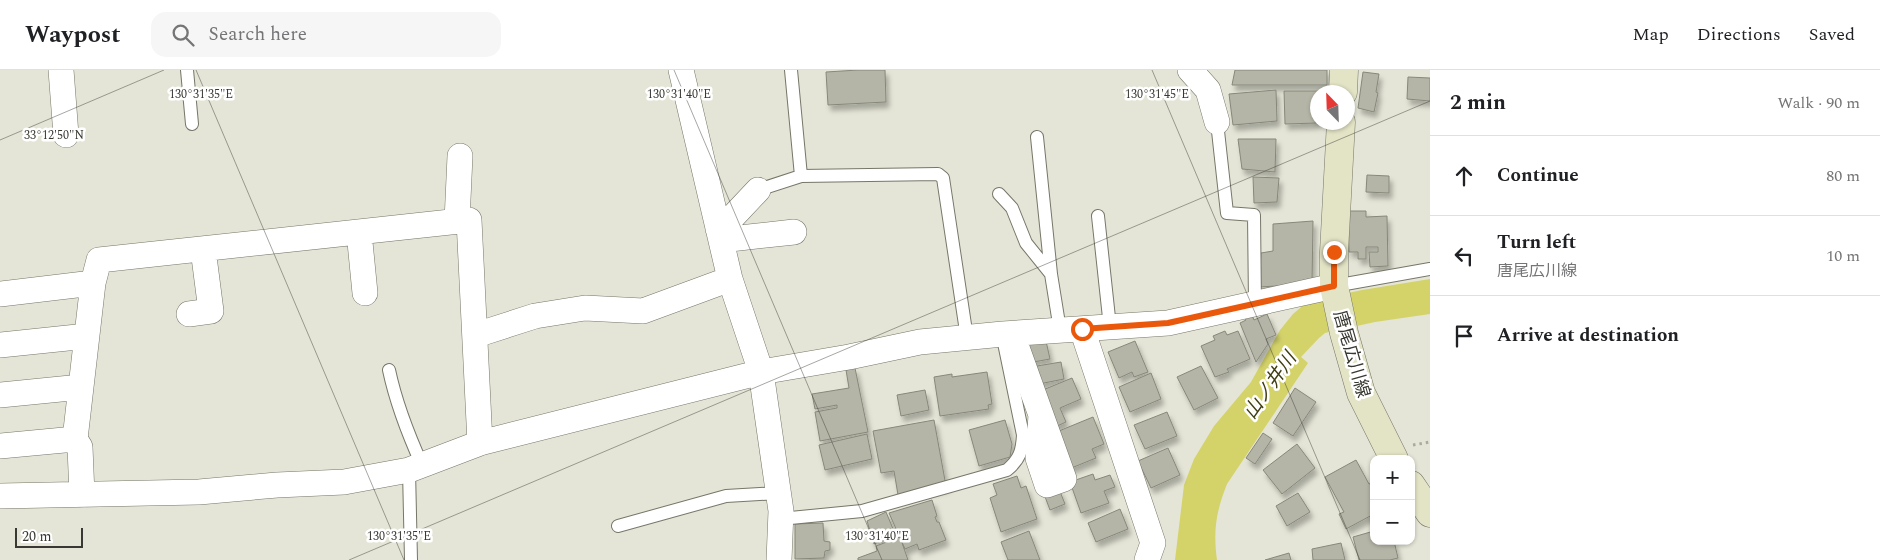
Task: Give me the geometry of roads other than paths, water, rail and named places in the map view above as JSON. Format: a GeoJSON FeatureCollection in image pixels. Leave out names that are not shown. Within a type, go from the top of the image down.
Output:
{"type":"FeatureCollection","features":[{"type":"Feature","properties":{"kind":"main road"},"geometry":{"type":"LineString","coordinates":[[1343,85],[1344,70]]}},
{"type":"Feature","properties":{"kind":"main road","name":"唐尾広川線"},"geometry":{"type":"LineString","coordinates":[[1341,130],[1334,288],[1344,333],[1361,393],[1392,455]]}},
{"type":"Feature","properties":{"kind":"main road"},"geometry":{"type":"LineString","coordinates":[[1415,490],[1430,513]]}},
{"type":"Feature","properties":{"kind":"street"},"geometry":{"type":"LineString","coordinates":[[61,70],[66,135]]}},
{"type":"Feature","properties":{"kind":"street"},"geometry":{"type":"LineString","coordinates":[[680,70],[730,279],[761,372],[778,493],[780,519],[779,560]]}},
{"type":"Feature","properties":{"kind":"street"},"geometry":{"type":"LineString","coordinates":[[1190,70],[1208,90],[1217,122]]}},
{"type":"Feature","properties":{"kind":"street"},"geometry":{"type":"LineString","coordinates":[[457,221],[460,156]]}},
{"type":"Feature","properties":{"kind":"street"},"geometry":{"type":"LineString","coordinates":[[719,234],[758,190]]}},
{"type":"Feature","properties":{"kind":"street"},"geometry":{"type":"LineString","coordinates":[[82,495],[80,447],[75,439],[93,283],[99,260],[469,220],[480,443]]}},
{"type":"Feature","properties":{"kind":"street"},"geometry":{"type":"LineString","coordinates":[[359,232],[365,293]]}},
{"type":"Feature","properties":{"kind":"street"},"geometry":{"type":"LineString","coordinates":[[719,234],[794,232]]}},
{"type":"Feature","properties":{"kind":"street"},"geometry":{"type":"LineString","coordinates":[[190,314],[211,311],[203,249]]}},
{"type":"Feature","properties":{"kind":"street"},"geometry":{"type":"LineString","coordinates":[[476,335],[535,316],[585,308],[643,311],[730,279]]}},
{"type":"Feature","properties":{"kind":"street"},"geometry":{"type":"LineString","coordinates":[[0,294],[93,283]]}},
{"type":"Feature","properties":{"kind":"street"},"geometry":{"type":"LineString","coordinates":[[0,496],[198,492],[277,485],[344,482],[416,467],[480,443],[761,372],[849,357],[920,342],[1168,323],[1334,288]]}},
{"type":"Feature","properties":{"kind":"street"},"geometry":{"type":"LineString","coordinates":[[1071,330],[1153,543],[1147,560]]}},
{"type":"Feature","properties":{"kind":"street"},"geometry":{"type":"LineString","coordinates":[[1007,334],[1041,415]]}},
{"type":"Feature","properties":{"kind":"street"},"geometry":{"type":"LineString","coordinates":[[0,345],[87,336]]}},
{"type":"Feature","properties":{"kind":"street"},"geometry":{"type":"LineString","coordinates":[[0,395],[81,387]]}},
{"type":"Feature","properties":{"kind":"street"},"geometry":{"type":"LineString","coordinates":[[0,446],[75,439]]}},
{"type":"Feature","properties":{"kind":"lane"},"geometry":{"type":"LineString","coordinates":[[187,70],[192,124]]}},
{"type":"Feature","properties":{"kind":"lane"},"geometry":{"type":"LineString","coordinates":[[791,70],[801,176]]}},
{"type":"Feature","properties":{"kind":"lane"},"geometry":{"type":"LineString","coordinates":[[1217,122],[1227,213],[1254,215],[1255,304]]}},
{"type":"Feature","properties":{"kind":"lane"},"geometry":{"type":"LineString","coordinates":[[1037,137],[1051,274],[1071,330]]}},
{"type":"Feature","properties":{"kind":"lane"},"geometry":{"type":"LineString","coordinates":[[758,190],[801,176],[938,174],[943,178],[967,338]]}},
{"type":"Feature","properties":{"kind":"lane"},"geometry":{"type":"LineString","coordinates":[[998,194],[1012,208],[1026,243],[1051,274]]}},
{"type":"Feature","properties":{"kind":"lane"},"geometry":{"type":"LineString","coordinates":[[1098,216],[1110,327]]}},
{"type":"Feature","properties":{"kind":"lane"},"geometry":{"type":"LineString","coordinates":[[1334,288],[1430,269]]}},
{"type":"Feature","properties":{"kind":"lane"},"geometry":{"type":"LineString","coordinates":[[780,519],[862,511],[1007,470],[1017,462],[1023,435],[1007,334]]}},
{"type":"Feature","properties":{"kind":"lane"},"geometry":{"type":"LineString","coordinates":[[389,370],[394,394],[416,467],[411,560]]}},
{"type":"Feature","properties":{"kind":"lane"},"geometry":{"type":"LineString","coordinates":[[618,526],[726,496],[778,493]]}},
{"type":"Feature","properties":{"kind":"water","name":"山ノ井川"},"geometry":{"type":"Polygon","coordinates":[[[1430,279],[1430,314],[1375,322],[1325,333],[1301,357],[1308,363],[1227,484],[1216,521],[1217,560],[1175,560],[1184,485],[1194,459],[1214,426],[1251,382],[1280,330],[1293,314],[1307,302],[1362,290],[1430,279]]]}}]}
